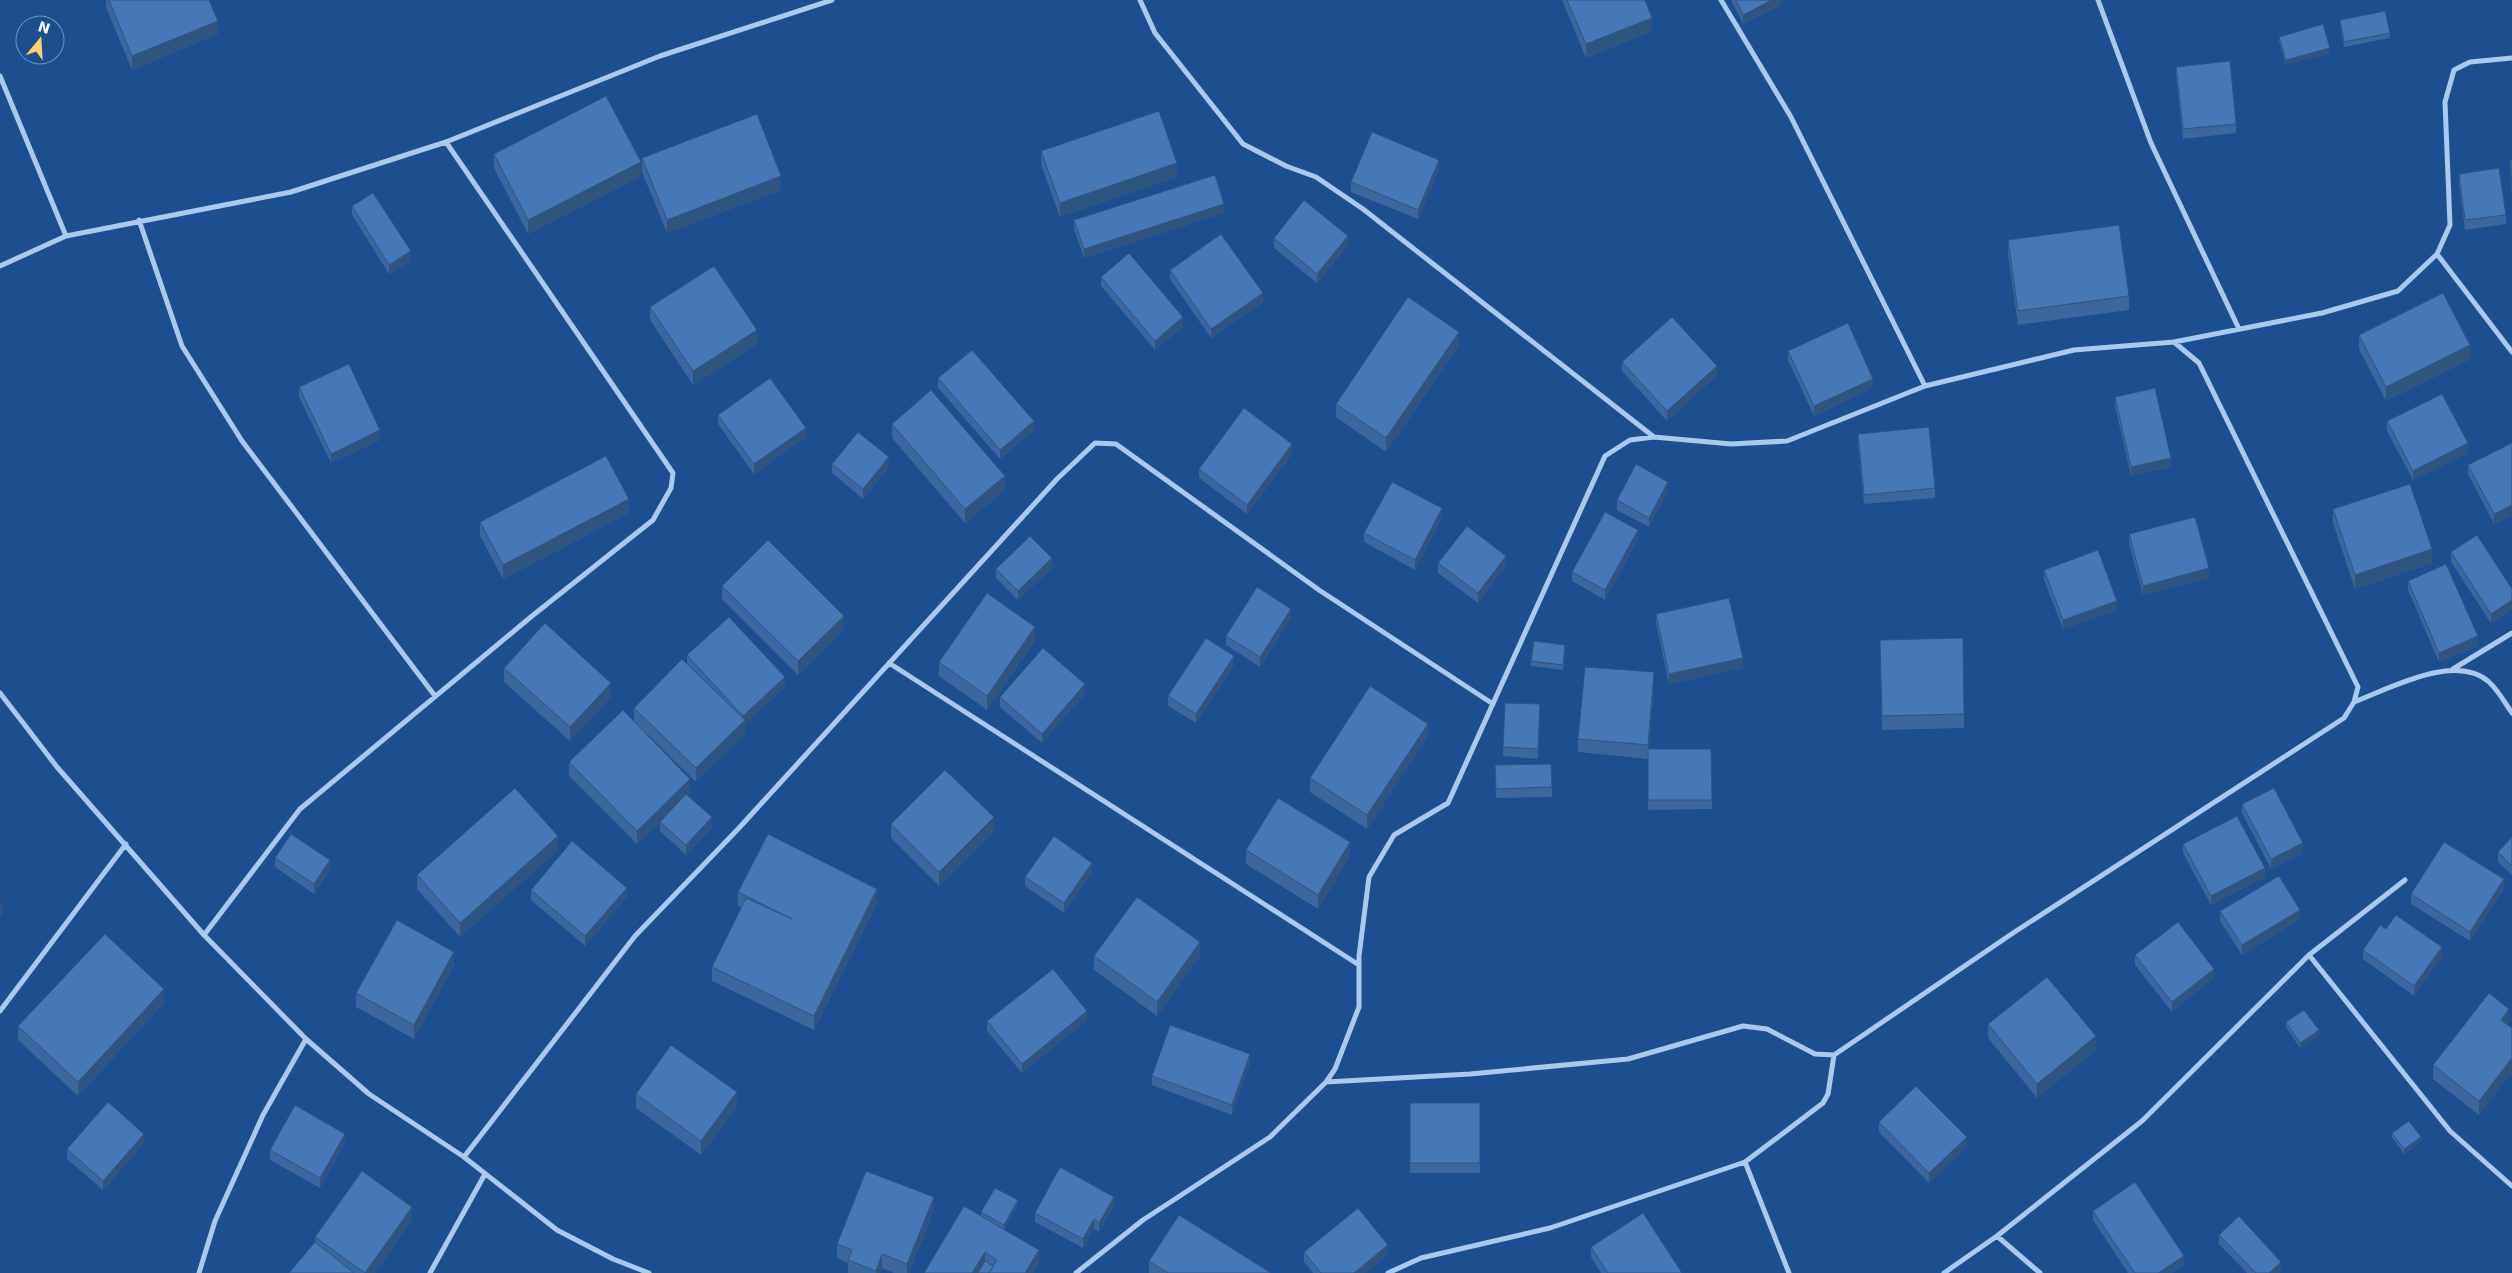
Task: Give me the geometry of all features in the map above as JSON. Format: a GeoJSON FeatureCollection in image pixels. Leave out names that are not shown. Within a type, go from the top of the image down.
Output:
{"type":"FeatureCollection","features":[{"type":"Feature","properties":{"kind":"street"},"geometry":{"type":"LineString","coordinates":[[0,266],[66,236],[139,220],[291,192],[446,142],[660,56],[832,0]]}},
{"type":"Feature","properties":{"kind":"street"},"geometry":{"type":"LineString","coordinates":[[1140,0],[1155,33],[1243,144],[1286,166],[1316,177],[1363,209],[1654,437]]}},
{"type":"Feature","properties":{"kind":"street"},"geometry":{"type":"LineString","coordinates":[[1721,0],[1791,118],[1924,386]]}},
{"type":"Feature","properties":{"kind":"street"},"geometry":{"type":"LineString","coordinates":[[2098,0],[2151,143],[2239,329]]}},
{"type":"Feature","properties":{"kind":"street"},"geometry":{"type":"LineString","coordinates":[[1076,1273],[1143,1220],[1270,1138],[1326,1082],[1335,1070],[1360,1007],[1359,965],[1369,877],[1394,835],[1448,803],[1492,704],[1563,554],[1605,456],[1630,440],[1654,437],[1731,444],[1787,441],[1924,386],[2074,350],[2174,342],[2322,313],[2398,291],[2436,254],[2450,225],[2445,102],[2454,70],[2470,62],[2512,58]]}},
{"type":"Feature","properties":{"kind":"street"},"geometry":{"type":"LineString","coordinates":[[0,76],[66,236]]}},
{"type":"Feature","properties":{"kind":"street"},"geometry":{"type":"LineString","coordinates":[[204,935],[300,809],[532,616],[653,520],[671,488],[673,473],[446,142]]}},
{"type":"Feature","properties":{"kind":"street"},"geometry":{"type":"LineString","coordinates":[[139,220],[182,346],[242,441],[436,696]]}},
{"type":"Feature","properties":{"kind":"street"},"geometry":{"type":"LineString","coordinates":[[2436,254],[2512,352]]}},
{"type":"Feature","properties":{"kind":"street"},"geometry":{"type":"LineString","coordinates":[[1326,1082],[1470,1074],[1628,1059],[1743,1026],[1767,1029],[1814,1054],[1834,1055],[2013,933],[2344,718],[2354,702],[2358,687],[2199,363],[2174,342]]}},
{"type":"Feature","properties":{"kind":"street"},"geometry":{"type":"LineString","coordinates":[[464,1157],[636,936],[739,828],[1057,479],[1095,443],[1116,444],[1319,590],[1492,704]]}},
{"type":"Feature","properties":{"kind":"street"},"geometry":{"type":"LineString","coordinates":[[2452,670],[2512,633]]}},
{"type":"Feature","properties":{"kind":"street"},"geometry":{"type":"LineString","coordinates":[[889,663],[1359,965]]}},
{"type":"Feature","properties":{"kind":"street"},"geometry":{"type":"LineString","coordinates":[[2354,702],[2429,674],[2452,670],[2472,673],[2489,682],[2512,713]]}},
{"type":"Feature","properties":{"kind":"street"},"geometry":{"type":"LineString","coordinates":[[0,693],[56,767],[126,844],[204,935],[306,1038],[369,1094],[464,1157],[557,1230],[648,1273]]}},
{"type":"Feature","properties":{"kind":"street"},"geometry":{"type":"LineString","coordinates":[[0,1011],[126,844]]}},
{"type":"Feature","properties":{"kind":"street"},"geometry":{"type":"LineString","coordinates":[[1944,1273],[1997,1236],[2142,1121],[2309,955],[2405,880]]}},
{"type":"Feature","properties":{"kind":"street"},"geometry":{"type":"LineString","coordinates":[[2309,955],[2450,1132],[2512,1186]]}},
{"type":"Feature","properties":{"kind":"street"},"geometry":{"type":"LineString","coordinates":[[199,1273],[219,1212],[263,1115],[306,1038]]}},
{"type":"Feature","properties":{"kind":"street"},"geometry":{"type":"LineString","coordinates":[[1388,1273],[1420,1258],[1550,1228],[1745,1162],[1823,1103],[1828,1094],[1834,1055]]}},
{"type":"Feature","properties":{"kind":"street"},"geometry":{"type":"LineString","coordinates":[[1745,1162],[1789,1273]]}},
{"type":"Feature","properties":{"kind":"street"},"geometry":{"type":"LineString","coordinates":[[430,1273],[485,1174]]}},
{"type":"Feature","properties":{"kind":"street"},"geometry":{"type":"LineString","coordinates":[[1997,1236],[2040,1273]]}},
{"type":"Feature","properties":{"kind":"building"},"geometry":{"type":"Polygon","coordinates":[[[109,0],[209,0],[218,21],[132,56],[109,0]]]}},
{"type":"Feature","properties":{"kind":"building"},"geometry":{"type":"Polygon","coordinates":[[[1567,0],[1645,0],[1652,18],[1586,44],[1567,0]]]}},
{"type":"Feature","properties":{"kind":"building"},"geometry":{"type":"Polygon","coordinates":[[[1736,0],[1772,0],[1743,15],[1736,0]]]}},
{"type":"Feature","properties":{"kind":"building"},"geometry":{"type":"Polygon","coordinates":[[[2385,11],[2390,33],[2344,42],[2340,20],[2385,11]]]}},
{"type":"Feature","properties":{"kind":"building"},"geometry":{"type":"Polygon","coordinates":[[[2323,24],[2330,48],[2286,60],[2279,37],[2323,24]]]}},
{"type":"Feature","properties":{"kind":"building"},"geometry":{"type":"Polygon","coordinates":[[[2230,61],[2236,124],[2183,129],[2176,67],[2230,61]]]}},
{"type":"Feature","properties":{"kind":"building"},"geometry":{"type":"Polygon","coordinates":[[[606,96],[641,162],[528,220],[494,154],[606,96]]]}},
{"type":"Feature","properties":{"kind":"building"},"geometry":{"type":"Polygon","coordinates":[[[1159,111],[1177,163],[1060,203],[1041,151],[1159,111]]]}},
{"type":"Feature","properties":{"kind":"building"},"geometry":{"type":"Polygon","coordinates":[[[757,114],[781,176],[667,220],[642,158],[757,114]]]}},
{"type":"Feature","properties":{"kind":"building"},"geometry":{"type":"Polygon","coordinates":[[[1372,132],[1439,160],[1418,210],[1351,182],[1372,132]]]}},
{"type":"Feature","properties":{"kind":"building"},"geometry":{"type":"Polygon","coordinates":[[[2510,160],[2512,160],[2512,185],[2510,160]]]}},
{"type":"Feature","properties":{"kind":"building"},"geometry":{"type":"Polygon","coordinates":[[[2499,168],[2506,215],[2465,220],[2459,174],[2499,168]]]}},
{"type":"Feature","properties":{"kind":"building"},"geometry":{"type":"Polygon","coordinates":[[[1215,175],[1224,204],[1084,249],[1074,220],[1215,175]]]}},
{"type":"Feature","properties":{"kind":"building"},"geometry":{"type":"Polygon","coordinates":[[[373,193],[411,251],[389,265],[352,206],[373,193]]]}},
{"type":"Feature","properties":{"kind":"building"},"geometry":{"type":"Polygon","coordinates":[[[1304,200],[1348,236],[1317,274],[1274,238],[1304,200]]]}},
{"type":"Feature","properties":{"kind":"building"},"geometry":{"type":"Polygon","coordinates":[[[2119,225],[2129,296],[2018,311],[2008,240],[2119,225]]]}},
{"type":"Feature","properties":{"kind":"building"},"geometry":{"type":"Polygon","coordinates":[[[1221,234],[1263,293],[1211,329],[1170,270],[1221,234]]]}},
{"type":"Feature","properties":{"kind":"building"},"geometry":{"type":"Polygon","coordinates":[[[1129,253],[1183,317],[1155,341],[1101,277],[1129,253]]]}},
{"type":"Feature","properties":{"kind":"building"},"geometry":{"type":"Polygon","coordinates":[[[714,266],[757,330],[693,371],[650,307],[714,266]]]}},
{"type":"Feature","properties":{"kind":"building"},"geometry":{"type":"Polygon","coordinates":[[[2443,293],[2470,345],[2386,387],[2359,335],[2443,293]]]}},
{"type":"Feature","properties":{"kind":"building"},"geometry":{"type":"Polygon","coordinates":[[[1408,297],[1459,332],[1386,438],[1336,404],[1408,297]]]}},
{"type":"Feature","properties":{"kind":"building"},"geometry":{"type":"Polygon","coordinates":[[[1672,317],[1717,366],[1667,411],[1622,362],[1672,317]]]}},
{"type":"Feature","properties":{"kind":"building"},"geometry":{"type":"Polygon","coordinates":[[[1848,323],[1873,379],[1814,406],[1788,351],[1848,323]]]}},
{"type":"Feature","properties":{"kind":"building"},"geometry":{"type":"Polygon","coordinates":[[[972,350],[1034,421],[1000,450],[938,378],[972,350]]]}},
{"type":"Feature","properties":{"kind":"building"},"geometry":{"type":"Polygon","coordinates":[[[349,364],[380,430],[331,454],[299,387],[349,364]]]}},
{"type":"Feature","properties":{"kind":"building"},"geometry":{"type":"Polygon","coordinates":[[[770,378],[806,428],[754,464],[718,415],[770,378]]]}},
{"type":"Feature","properties":{"kind":"building"},"geometry":{"type":"Polygon","coordinates":[[[2155,388],[2171,458],[2131,467],[2115,397],[2155,388]]]}},
{"type":"Feature","properties":{"kind":"building"},"geometry":{"type":"Polygon","coordinates":[[[931,390],[1005,476],[965,509],[892,424],[931,390]]]}},
{"type":"Feature","properties":{"kind":"building"},"geometry":{"type":"Polygon","coordinates":[[[2442,394],[2468,443],[2413,471],[2387,421],[2442,394]]]}},
{"type":"Feature","properties":{"kind":"building"},"geometry":{"type":"Polygon","coordinates":[[[1244,408],[1292,444],[1247,505],[1199,469],[1244,408]]]}},
{"type":"Feature","properties":{"kind":"building"},"geometry":{"type":"Polygon","coordinates":[[[1929,427],[1935,488],[1864,495],[1858,434],[1929,427]]]}},
{"type":"Feature","properties":{"kind":"building"},"geometry":{"type":"Polygon","coordinates":[[[858,432],[889,457],[863,489],[832,464],[858,432]]]}},
{"type":"Feature","properties":{"kind":"building"},"geometry":{"type":"Polygon","coordinates":[[[2512,443],[2512,505],[2494,514],[2468,465],[2512,443]]]}},
{"type":"Feature","properties":{"kind":"building"},"geometry":{"type":"Polygon","coordinates":[[[606,456],[629,499],[503,565],[480,522],[606,456]]]}},
{"type":"Feature","properties":{"kind":"building"},"geometry":{"type":"Polygon","coordinates":[[[1636,464],[1668,482],[1649,518],[1617,500],[1636,464]]]}},
{"type":"Feature","properties":{"kind":"building"},"geometry":{"type":"Polygon","coordinates":[[[1392,482],[1442,508],[1415,560],[1364,533],[1392,482]]]}},
{"type":"Feature","properties":{"kind":"building"},"geometry":{"type":"Polygon","coordinates":[[[2410,484],[2432,549],[2355,575],[2333,509],[2410,484]]]}},
{"type":"Feature","properties":{"kind":"building"},"geometry":{"type":"Polygon","coordinates":[[[1605,512],[1638,530],[1605,590],[1572,572],[1605,512]]]}},
{"type":"Feature","properties":{"kind":"building"},"geometry":{"type":"Polygon","coordinates":[[[2195,517],[2209,568],[2143,586],[2129,534],[2195,517]]]}},
{"type":"Feature","properties":{"kind":"building"},"geometry":{"type":"Polygon","coordinates":[[[1467,526],[1506,556],[1478,593],[1438,563],[1467,526]]]}},
{"type":"Feature","properties":{"kind":"building"},"geometry":{"type":"Polygon","coordinates":[[[2477,535],[2512,589],[2512,600],[2491,614],[2451,552],[2477,535]]]}},
{"type":"Feature","properties":{"kind":"building"},"geometry":{"type":"Polygon","coordinates":[[[1030,536],[1052,558],[1018,591],[996,569],[1030,536]]]}},
{"type":"Feature","properties":{"kind":"building"},"geometry":{"type":"Polygon","coordinates":[[[768,540],[844,616],[798,661],[722,586],[768,540]]]}},
{"type":"Feature","properties":{"kind":"building"},"geometry":{"type":"Polygon","coordinates":[[[2098,550],[2117,601],[2063,620],[2044,570],[2098,550]]]}},
{"type":"Feature","properties":{"kind":"building"},"geometry":{"type":"Polygon","coordinates":[[[2446,564],[2478,636],[2439,653],[2408,581],[2446,564]]]}},
{"type":"Feature","properties":{"kind":"building"},"geometry":{"type":"Polygon","coordinates":[[[1257,587],[1291,609],[1260,657],[1226,636],[1257,587]]]}},
{"type":"Feature","properties":{"kind":"building"},"geometry":{"type":"Polygon","coordinates":[[[987,593],[1035,627],[987,696],[939,662],[987,593]]]}},
{"type":"Feature","properties":{"kind":"building"},"geometry":{"type":"Polygon","coordinates":[[[1729,598],[1743,658],[1669,674],[1656,614],[1729,598]]]}},
{"type":"Feature","properties":{"kind":"building"},"geometry":{"type":"Polygon","coordinates":[[[729,617],[785,677],[743,716],[687,655],[729,617]]]}},
{"type":"Feature","properties":{"kind":"building"},"geometry":{"type":"Polygon","coordinates":[[[545,623],[611,683],[570,727],[504,668],[545,623]]]}},
{"type":"Feature","properties":{"kind":"building"},"geometry":{"type":"Polygon","coordinates":[[[1206,638],[1234,656],[1196,714],[1168,696],[1206,638]]]}},
{"type":"Feature","properties":{"kind":"building"},"geometry":{"type":"Polygon","coordinates":[[[1963,638],[1964,714],[1882,716],[1880,640],[1963,638]]]}},
{"type":"Feature","properties":{"kind":"building"},"geometry":{"type":"Polygon","coordinates":[[[1534,641],[1565,645],[1563,665],[1531,661],[1534,641]]]}},
{"type":"Feature","properties":{"kind":"building"},"geometry":{"type":"Polygon","coordinates":[[[1043,648],[1085,684],[1042,734],[1000,697],[1043,648]]]}},
{"type":"Feature","properties":{"kind":"building"},"geometry":{"type":"Polygon","coordinates":[[[682,659],[745,720],[696,768],[634,708],[682,659]]]}},
{"type":"Feature","properties":{"kind":"building"},"geometry":{"type":"Polygon","coordinates":[[[1585,667],[1654,672],[1648,745],[1578,739],[1585,667]]]}},
{"type":"Feature","properties":{"kind":"building"},"geometry":{"type":"Polygon","coordinates":[[[1370,686],[1428,724],[1367,815],[1310,778],[1370,686]]]}},
{"type":"Feature","properties":{"kind":"building"},"geometry":{"type":"Polygon","coordinates":[[[1505,703],[1540,704],[1538,749],[1503,747],[1505,703]]]}},
{"type":"Feature","properties":{"kind":"building"},"geometry":{"type":"Polygon","coordinates":[[[623,710],[690,779],[637,831],[569,762],[623,710]]]}},
{"type":"Feature","properties":{"kind":"building"},"geometry":{"type":"Polygon","coordinates":[[[1648,749],[1711,749],[1712,800],[1648,800],[1648,749]]]}},
{"type":"Feature","properties":{"kind":"building"},"geometry":{"type":"Polygon","coordinates":[[[1551,764],[1552,787],[1496,789],[1495,765],[1551,764]]]}},
{"type":"Feature","properties":{"kind":"building"},"geometry":{"type":"Polygon","coordinates":[[[945,770],[994,817],[939,872],[891,824],[945,770]]]}},
{"type":"Feature","properties":{"kind":"building"},"geometry":{"type":"Polygon","coordinates":[[[515,788],[558,836],[460,923],[417,875],[515,788]]]}},
{"type":"Feature","properties":{"kind":"building"},"geometry":{"type":"Polygon","coordinates":[[[2274,788],[2303,843],[2271,859],[2242,804],[2274,788]]]}},
{"type":"Feature","properties":{"kind":"building"},"geometry":{"type":"Polygon","coordinates":[[[686,794],[712,817],[686,845],[660,822],[686,794]]]}},
{"type":"Feature","properties":{"kind":"building"},"geometry":{"type":"Polygon","coordinates":[[[1278,798],[1350,842],[1318,895],[1246,850],[1278,798]]]}},
{"type":"Feature","properties":{"kind":"building"},"geometry":{"type":"Polygon","coordinates":[[[2237,816],[2265,868],[2211,896],[2183,844],[2237,816]]]}},
{"type":"Feature","properties":{"kind":"building"},"geometry":{"type":"Polygon","coordinates":[[[291,834],[330,860],[314,884],[275,858],[291,834]]]}},
{"type":"Feature","properties":{"kind":"building"},"geometry":{"type":"Polygon","coordinates":[[[768,834],[877,889],[814,1016],[712,967],[746,898],[792,919],[738,892],[768,834]]]}},
{"type":"Feature","properties":{"kind":"building"},"geometry":{"type":"Polygon","coordinates":[[[1054,836],[1092,863],[1064,903],[1025,877],[1054,836]]]}},
{"type":"Feature","properties":{"kind":"building"},"geometry":{"type":"Polygon","coordinates":[[[2512,837],[2512,866],[2498,852],[2512,837]]]}},
{"type":"Feature","properties":{"kind":"building"},"geometry":{"type":"Polygon","coordinates":[[[572,841],[627,888],[585,936],[531,890],[572,841]]]}},
{"type":"Feature","properties":{"kind":"building"},"geometry":{"type":"Polygon","coordinates":[[[2444,842],[2504,879],[2470,932],[2411,894],[2444,842]]]}},
{"type":"Feature","properties":{"kind":"building"},"geometry":{"type":"Polygon","coordinates":[[[2279,876],[2300,910],[2242,945],[2220,911],[2279,876]]]}},
{"type":"Feature","properties":{"kind":"building"},"geometry":{"type":"Polygon","coordinates":[[[1137,897],[1200,942],[1157,1002],[1094,956],[1137,897]]]}},
{"type":"Feature","properties":{"kind":"building"},"geometry":{"type":"Polygon","coordinates":[[[2396,915],[2442,947],[2414,986],[2363,950],[2380,925],[2386,929],[2396,915]]]}},
{"type":"Feature","properties":{"kind":"building"},"geometry":{"type":"Polygon","coordinates":[[[397,920],[454,952],[414,1025],[356,993],[397,920]]]}},
{"type":"Feature","properties":{"kind":"building"},"geometry":{"type":"Polygon","coordinates":[[[2178,922],[2214,969],[2172,1002],[2135,955],[2178,922]]]}},
{"type":"Feature","properties":{"kind":"building"},"geometry":{"type":"Polygon","coordinates":[[[105,934],[164,989],[78,1082],[18,1026],[105,934]]]}},
{"type":"Feature","properties":{"kind":"building"},"geometry":{"type":"Polygon","coordinates":[[[1053,969],[1087,1011],[1022,1064],[987,1021],[1053,969]]]}},
{"type":"Feature","properties":{"kind":"building"},"geometry":{"type":"Polygon","coordinates":[[[2047,977],[2096,1036],[2037,1084],[1988,1024],[2047,977]]]}},
{"type":"Feature","properties":{"kind":"building"},"geometry":{"type":"Polygon","coordinates":[[[2489,993],[2509,1009],[2501,1020],[2512,1028],[2512,1058],[2479,1101],[2433,1065],[2489,993]]]}},
{"type":"Feature","properties":{"kind":"building"},"geometry":{"type":"Polygon","coordinates":[[[2304,1010],[2319,1030],[2300,1043],[2286,1022],[2304,1010]]]}},
{"type":"Feature","properties":{"kind":"building"},"geometry":{"type":"Polygon","coordinates":[[[1170,1025],[1250,1054],[1232,1105],[1152,1076],[1170,1025]]]}},
{"type":"Feature","properties":{"kind":"building"},"geometry":{"type":"Polygon","coordinates":[[[671,1045],[737,1092],[701,1141],[636,1094],[671,1045]]]}},
{"type":"Feature","properties":{"kind":"building"},"geometry":{"type":"Polygon","coordinates":[[[1916,1086],[1967,1137],[1929,1173],[1879,1122],[1916,1086]]]}},
{"type":"Feature","properties":{"kind":"building"},"geometry":{"type":"Polygon","coordinates":[[[108,1102],[144,1134],[103,1181],[67,1149],[108,1102]]]}},
{"type":"Feature","properties":{"kind":"building"},"geometry":{"type":"Polygon","coordinates":[[[1410,1103],[1480,1103],[1480,1163],[1410,1163],[1410,1103]]]}},
{"type":"Feature","properties":{"kind":"building"},"geometry":{"type":"Polygon","coordinates":[[[295,1105],[345,1134],[320,1178],[270,1150],[295,1105]]]}},
{"type":"Feature","properties":{"kind":"building"},"geometry":{"type":"Polygon","coordinates":[[[2409,1121],[2421,1137],[2404,1149],[2392,1133],[2409,1121]]]}},
{"type":"Feature","properties":{"kind":"building"},"geometry":{"type":"Polygon","coordinates":[[[1060,1167],[1114,1197],[1099,1223],[1094,1219],[1083,1239],[1035,1213],[1060,1167]]]}},
{"type":"Feature","properties":{"kind":"building"},"geometry":{"type":"Polygon","coordinates":[[[362,1171],[412,1207],[365,1273],[315,1237],[362,1171]]]}},
{"type":"Feature","properties":{"kind":"building"},"geometry":{"type":"Polygon","coordinates":[[[866,1171],[934,1197],[907,1264],[882,1254],[876,1271],[848,1260],[852,1250],[837,1244],[866,1171]]]}},
{"type":"Feature","properties":{"kind":"building"},"geometry":{"type":"Polygon","coordinates":[[[2135,1182],[2184,1256],[2158,1273],[2135,1273],[2093,1211],[2135,1182]]]}},
{"type":"Feature","properties":{"kind":"building"},"geometry":{"type":"Polygon","coordinates":[[[995,1188],[1018,1200],[1004,1225],[981,1212],[995,1188]]]}},
{"type":"Feature","properties":{"kind":"building"},"geometry":{"type":"Polygon","coordinates":[[[964,1206],[1039,1250],[1025,1273],[989,1273],[997,1260],[985,1252],[972,1273],[924,1273],[964,1206]]]}},
{"type":"Feature","properties":{"kind":"building"},"geometry":{"type":"Polygon","coordinates":[[[1358,1208],[1388,1245],[1354,1273],[1321,1273],[1304,1252],[1358,1208]]]}},
{"type":"Feature","properties":{"kind":"building"},"geometry":{"type":"Polygon","coordinates":[[[1643,1213],[1682,1273],[1608,1273],[1591,1247],[1643,1213]]]}},
{"type":"Feature","properties":{"kind":"building"},"geometry":{"type":"Polygon","coordinates":[[[1179,1215],[1271,1273],[1168,1273],[1149,1261],[1179,1215]]]}},
{"type":"Feature","properties":{"kind":"building"},"geometry":{"type":"Polygon","coordinates":[[[2239,1216],[2281,1262],[2269,1273],[2256,1273],[2219,1235],[2239,1216]]]}},
{"type":"Feature","properties":{"kind":"building"},"geometry":{"type":"Polygon","coordinates":[[[315,1242],[354,1273],[289,1273],[315,1242]]]}},
{"type":"Feature","properties":{"kind":"building"},"geometry":{"type":"Polygon","coordinates":[[[985,1261],[993,1266],[989,1273],[978,1273],[985,1261]]]}}]}
